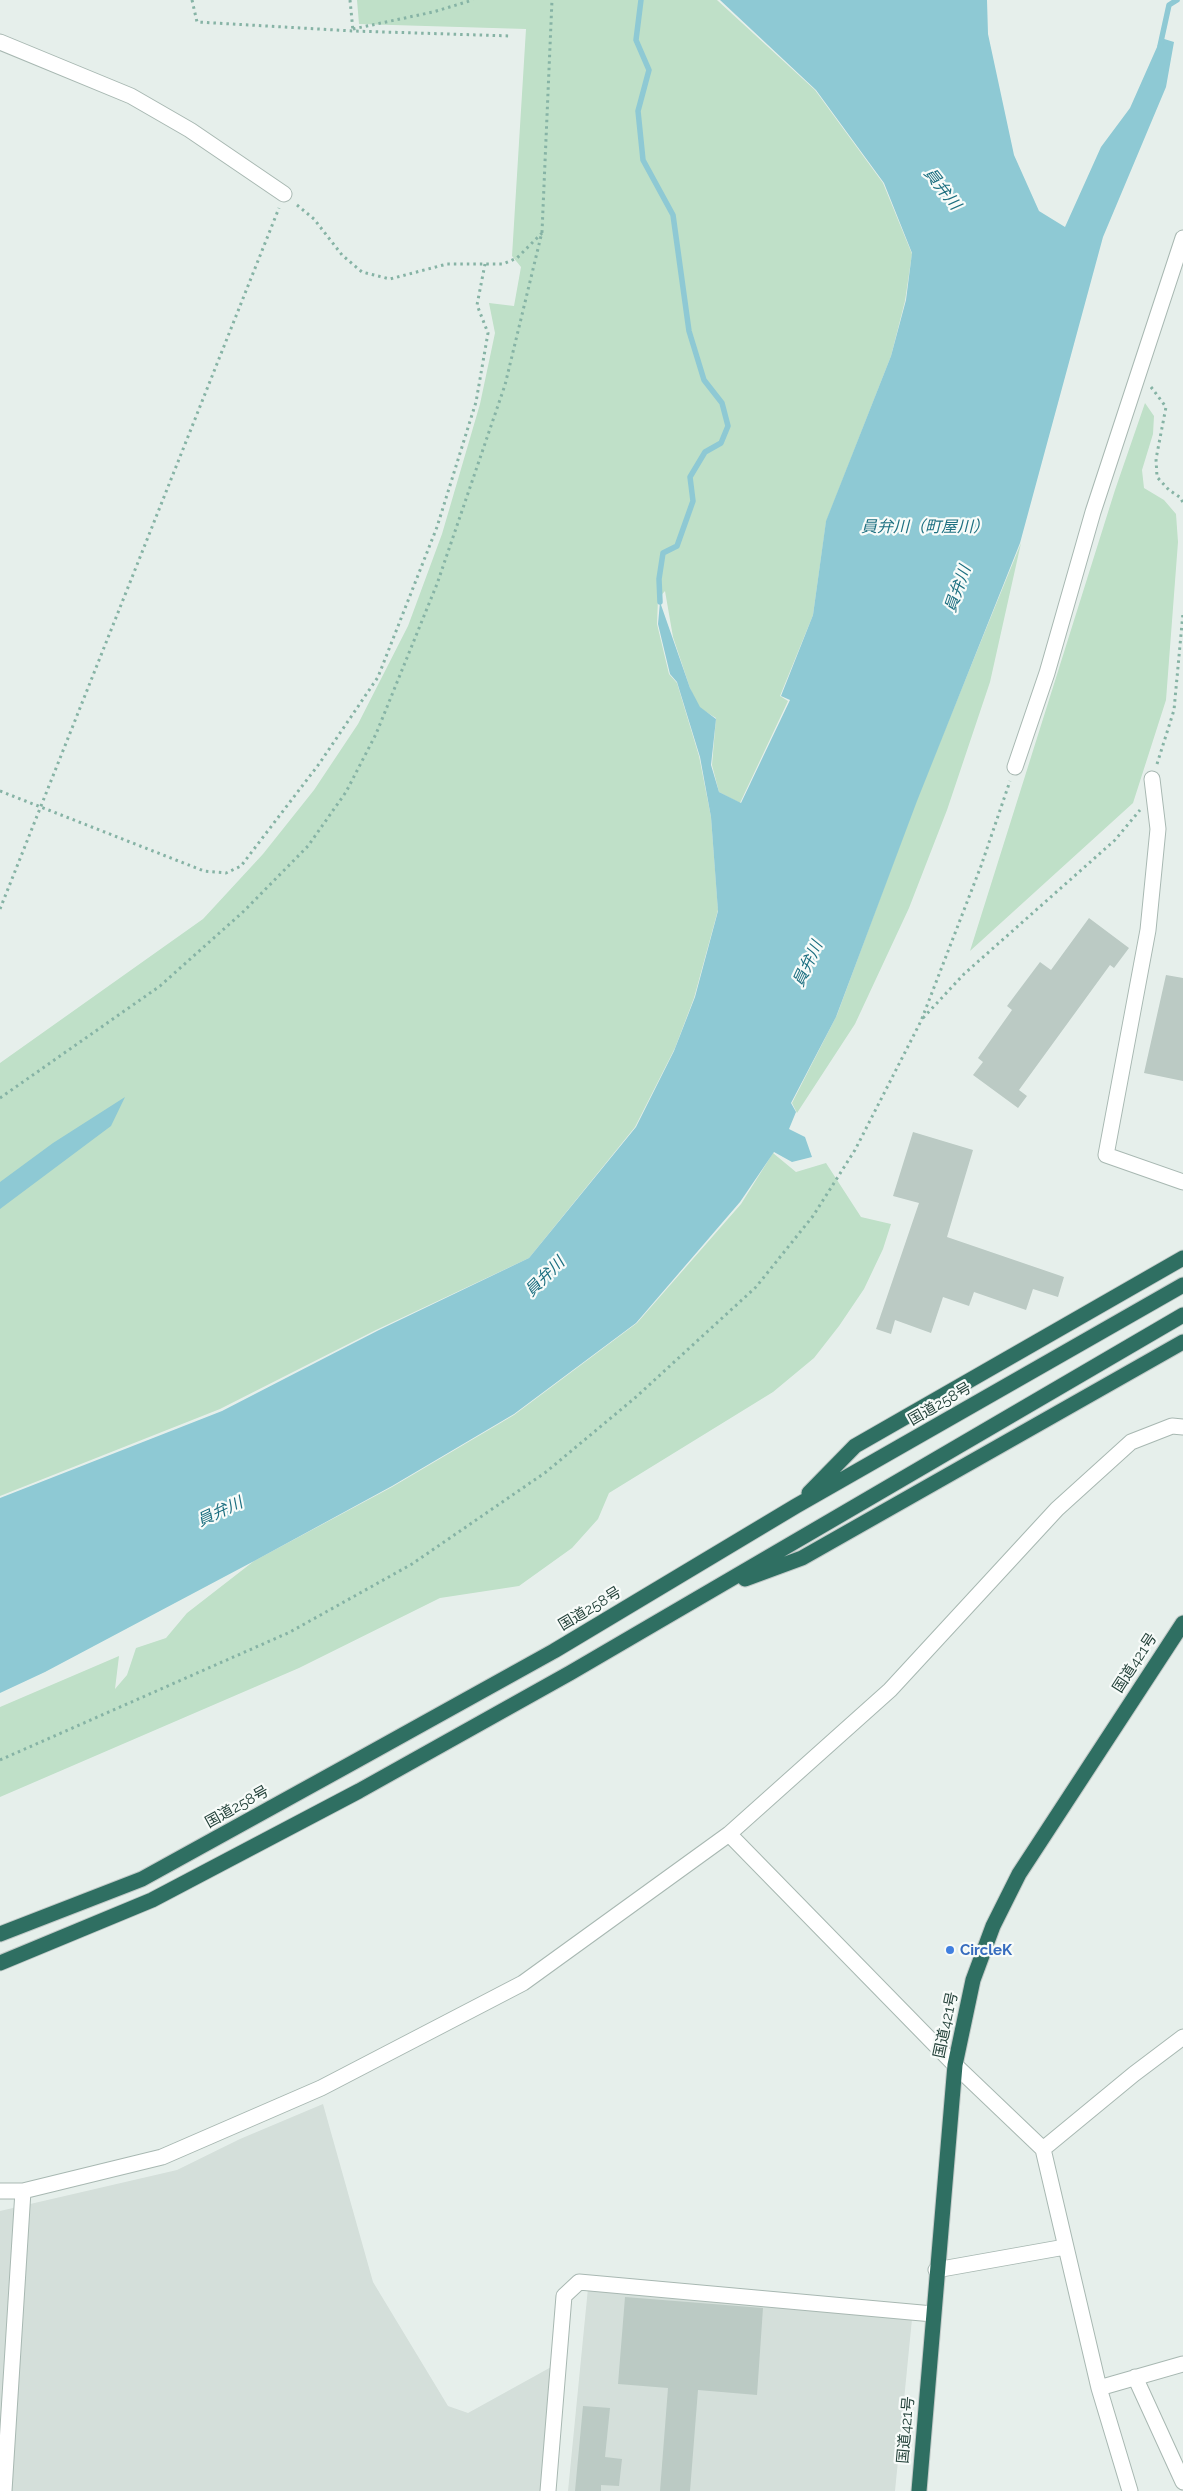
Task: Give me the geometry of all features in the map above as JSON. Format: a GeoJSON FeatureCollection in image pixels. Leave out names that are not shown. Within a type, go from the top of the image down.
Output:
{"type":"FeatureCollection","features":[{"type":"Feature","properties":{"kind":"highway"},"geometry":{"type":"LineString","coordinates":[[796,1506],[855,1446],[1183,1258]]}},
{"type":"Feature","properties":{"kind":"highway","name":"国道258号"},"geometry":{"type":"LineString","coordinates":[[0,1934],[142,1878],[554,1651],[796,1506],[1183,1285]]}},
{"type":"Feature","properties":{"kind":"highway"},"geometry":{"type":"LineString","coordinates":[[0,1963],[152,1900],[359,1791],[709,1591],[1183,1315]]}},
{"type":"Feature","properties":{"kind":"highway"},"geometry":{"type":"LineString","coordinates":[[709,1591],[802,1558],[1183,1342]]}},
{"type":"Feature","properties":{"kind":"highway","name":"国道421号"},"geometry":{"type":"LineString","coordinates":[[919,2491],[936,2270],[955,2066],[973,1980],[993,1926],[1020,1874],[1183,1623]]}},
{"type":"Feature","properties":{"kind":"street"},"geometry":{"type":"LineString","coordinates":[[0,42],[131,96],[190,130],[284,194]]}},
{"type":"Feature","properties":{"kind":"street"},"geometry":{"type":"LineString","coordinates":[[1015,767],[1047,673],[1093,512],[1183,238]]}},
{"type":"Feature","properties":{"kind":"street"},"geometry":{"type":"LineString","coordinates":[[1152,779],[1158,829],[1148,930],[1106,1155],[1183,1182]]}},
{"type":"Feature","properties":{"kind":"street"},"geometry":{"type":"LineString","coordinates":[[0,2191],[23,2191],[162,2157],[321,2088],[522,1983],[729,1834],[890,1690],[1057,1509],[1131,1442],[1172,1426],[1183,1427]]}},
{"type":"Feature","properties":{"kind":"street"},"geometry":{"type":"LineString","coordinates":[[729,1834],[955,2066],[1043,2149],[1099,2388],[1130,2491]]}},
{"type":"Feature","properties":{"kind":"street"},"geometry":{"type":"LineString","coordinates":[[1043,2149],[1134,2074],[1183,2037]]}},
{"type":"Feature","properties":{"kind":"street"},"geometry":{"type":"LineString","coordinates":[[4,2491],[23,2191]]}},
{"type":"Feature","properties":{"kind":"street"},"geometry":{"type":"LineString","coordinates":[[936,2270],[1065,2247]]}},
{"type":"Feature","properties":{"kind":"street"},"geometry":{"type":"LineString","coordinates":[[548,2491],[564,2296],[579,2282],[933,2314]]}},
{"type":"Feature","properties":{"kind":"street"},"geometry":{"type":"LineString","coordinates":[[1099,2388],[1183,2364]]}},
{"type":"Feature","properties":{"kind":"street"},"geometry":{"type":"LineString","coordinates":[[1135,2377],[1183,2482]]}},
{"type":"Feature","properties":{"kind":"path"},"geometry":{"type":"LineString","coordinates":[[192,0],[197,22],[511,36]]}},
{"type":"Feature","properties":{"kind":"path"},"geometry":{"type":"LineString","coordinates":[[350,0],[353,30]]}},
{"type":"Feature","properties":{"kind":"path"},"geometry":{"type":"LineString","coordinates":[[353,30],[433,12],[473,0]]}},
{"type":"Feature","properties":{"kind":"path"},"geometry":{"type":"LineString","coordinates":[[0,1098],[128,1010],[174,974],[244,911],[308,846],[346,792],[376,734],[437,584],[505,385],[542,232],[552,0]]}},
{"type":"Feature","properties":{"kind":"path"},"geometry":{"type":"LineString","coordinates":[[0,909],[284,194],[314,219],[342,255],[362,272],[390,279],[447,264],[503,264],[516,258],[542,232]]}},
{"type":"Feature","properties":{"kind":"path"},"geometry":{"type":"LineString","coordinates":[[0,791],[204,870],[226,873],[241,866],[319,764],[378,677],[437,527],[476,402],[488,333],[478,305],[486,264]]}},
{"type":"Feature","properties":{"kind":"path"},"geometry":{"type":"LineString","coordinates":[[1137,380],[1154,389],[1166,407],[1156,459],[1157,477],[1169,490],[1181,498],[1183,503]]}},
{"type":"Feature","properties":{"kind":"path"},"geometry":{"type":"LineString","coordinates":[[1152,779],[1174,710],[1183,613]]}},
{"type":"Feature","properties":{"kind":"path"},"geometry":{"type":"LineString","coordinates":[[0,1760],[290,1632],[412,1564],[546,1472],[636,1397],[756,1287],[813,1216],[855,1150],[921,1021],[981,866],[1015,767]]}},
{"type":"Feature","properties":{"kind":"path"},"geometry":{"type":"LineString","coordinates":[[921,1021],[964,974],[1115,840],[1141,808]]}},
{"type":"Feature","properties":{"kind":"shaded area"},"geometry":{"type":"Polygon","coordinates":[[[323,2104],[373,2282],[448,2406],[468,2413],[553,2366],[541,2491],[0,2491],[0,2211],[177,2170],[240,2139],[323,2104]]]}},
{"type":"Feature","properties":{"kind":"shaded area"},"geometry":{"type":"Polygon","coordinates":[[[588,2288],[912,2319],[895,2491],[568,2491],[588,2288]]]}},
{"type":"Feature","properties":{"kind":"green space"},"geometry":{"type":"Polygon","coordinates":[[[357,0],[717,0],[815,90],[883,183],[912,254],[905,301],[891,356],[826,522],[813,615],[780,696],[788,701],[740,803],[719,792],[712,765],[716,718],[698,707],[673,637],[665,591],[658,599],[657,624],[669,674],[677,683],[699,756],[711,817],[718,910],[694,998],[675,1048],[635,1127],[529,1258],[376,1330],[220,1409],[0,1496],[0,1063],[203,919],[263,854],[314,790],[358,724],[408,626],[442,534],[480,404],[495,333],[489,303],[514,306],[521,267],[512,256],[526,29],[359,24],[357,0]]]}},
{"type":"Feature","properties":{"kind":"green space"},"geometry":{"type":"Polygon","coordinates":[[[1145,403],[1154,416],[1153,434],[1142,470],[1144,488],[1164,500],[1176,514],[1178,542],[1166,700],[1133,803],[970,951],[1115,490],[1145,403]]]}},
{"type":"Feature","properties":{"kind":"green space"},"geometry":{"type":"Polygon","coordinates":[[[1021,543],[990,682],[947,810],[909,908],[855,1024],[797,1113],[792,1103],[837,1015],[916,801],[1021,543]]]}},
{"type":"Feature","properties":{"kind":"green space"},"geometry":{"type":"Polygon","coordinates":[[[773,1153],[796,1172],[826,1163],[861,1217],[891,1224],[883,1249],[864,1289],[814,1358],[773,1392],[609,1493],[598,1519],[572,1548],[519,1586],[440,1598],[299,1668],[0,1797],[0,1707],[119,1656],[115,1689],[127,1675],[136,1648],[166,1638],[187,1613],[254,1561],[392,1487],[514,1415],[637,1323],[741,1204],[773,1153]]]}},
{"type":"Feature","properties":{"kind":"water","name":"員弁川（町屋川）"},"geometry":{"type":"Polygon","coordinates":[[[720,0],[987,0],[988,34],[1014,155],[1039,211],[1065,227],[1101,147],[1130,108],[1161,38],[1174,42],[1166,87],[1103,237],[1020,543],[917,801],[836,1017],[791,1103],[796,1112],[789,1129],[805,1137],[812,1157],[792,1162],[774,1152],[740,1202],[636,1323],[514,1414],[392,1486],[256,1560],[45,1672],[0,1693],[0,1498],[222,1411],[379,1330],[529,1258],[636,1127],[674,1051],[695,997],[718,911],[711,817],[700,757],[677,682],[670,674],[658,624],[660,602],[690,688],[700,707],[716,719],[711,765],[719,792],[741,803],[790,700],[781,696],[813,615],[826,521],[891,356],[906,300],[912,253],[884,183],[816,90],[720,0]]]}},
{"type":"Feature","properties":{"kind":"water"},"geometry":{"type":"Polygon","coordinates":[[[125,1097],[111,1126],[0,1209],[0,1182],[53,1143],[125,1097]]]}},
{"type":"Feature","properties":{"kind":"building"},"geometry":{"type":"Polygon","coordinates":[[[1089,918],[1129,948],[1114,968],[1110,965],[1019,1090],[1027,1096],[1018,1108],[973,1075],[983,1062],[978,1058],[1012,1010],[1007,1006],[1040,962],[1051,970],[1089,918]]]}},
{"type":"Feature","properties":{"kind":"building"},"geometry":{"type":"Polygon","coordinates":[[[1166,975],[1183,978],[1183,1081],[1144,1073],[1166,975]]]}},
{"type":"Feature","properties":{"kind":"building"},"geometry":{"type":"Polygon","coordinates":[[[913,1132],[973,1150],[947,1237],[1064,1277],[1058,1297],[1033,1289],[1026,1310],[974,1292],[969,1306],[943,1297],[931,1333],[895,1320],[891,1334],[876,1329],[919,1203],[893,1196],[913,1132]]]}},
{"type":"Feature","properties":{"kind":"building"},"geometry":{"type":"Polygon","coordinates":[[[625,2297],[763,2308],[757,2395],[698,2390],[690,2491],[660,2491],[668,2388],[618,2384],[625,2297]]]}},
{"type":"Feature","properties":{"kind":"building"},"geometry":{"type":"Polygon","coordinates":[[[583,2406],[610,2408],[605,2457],[622,2459],[619,2486],[601,2485],[601,2491],[575,2491],[583,2406]]]}},
{"type":"Feature","properties":{"kind":"waterway"},"geometry":{"type":"LineString","coordinates":[[641,0],[636,40],[649,70],[638,111],[643,160],[673,215],[689,331],[704,380],[722,403],[728,426],[721,443],[705,452],[690,477],[693,501],[677,546],[663,553],[659,579],[660,602]]}},
{"type":"Feature","properties":{"kind":"waterway"},"geometry":{"type":"LineString","coordinates":[[1160,46],[1169,5],[1177,0]]}},
{"type":"Feature","properties":{"kind":"place","name":"CircleK"},"geometry":{"type":"Point","coordinates":[950,1950]}},
{"type":"Feature","properties":{"kind":"water label","name":"員弁川"},"geometry":{"type":"Point","coordinates":[942,189]}},
{"type":"Feature","properties":{"kind":"water label","name":"員弁川"},"geometry":{"type":"Point","coordinates":[958,589]}},
{"type":"Feature","properties":{"kind":"water label","name":"員弁川"},"geometry":{"type":"Point","coordinates":[808,964]}},
{"type":"Feature","properties":{"kind":"water label","name":"員弁川"},"geometry":{"type":"Point","coordinates":[545,1277]}},
{"type":"Feature","properties":{"kind":"water label","name":"員弁川"},"geometry":{"type":"Point","coordinates":[220,1512]}}]}
